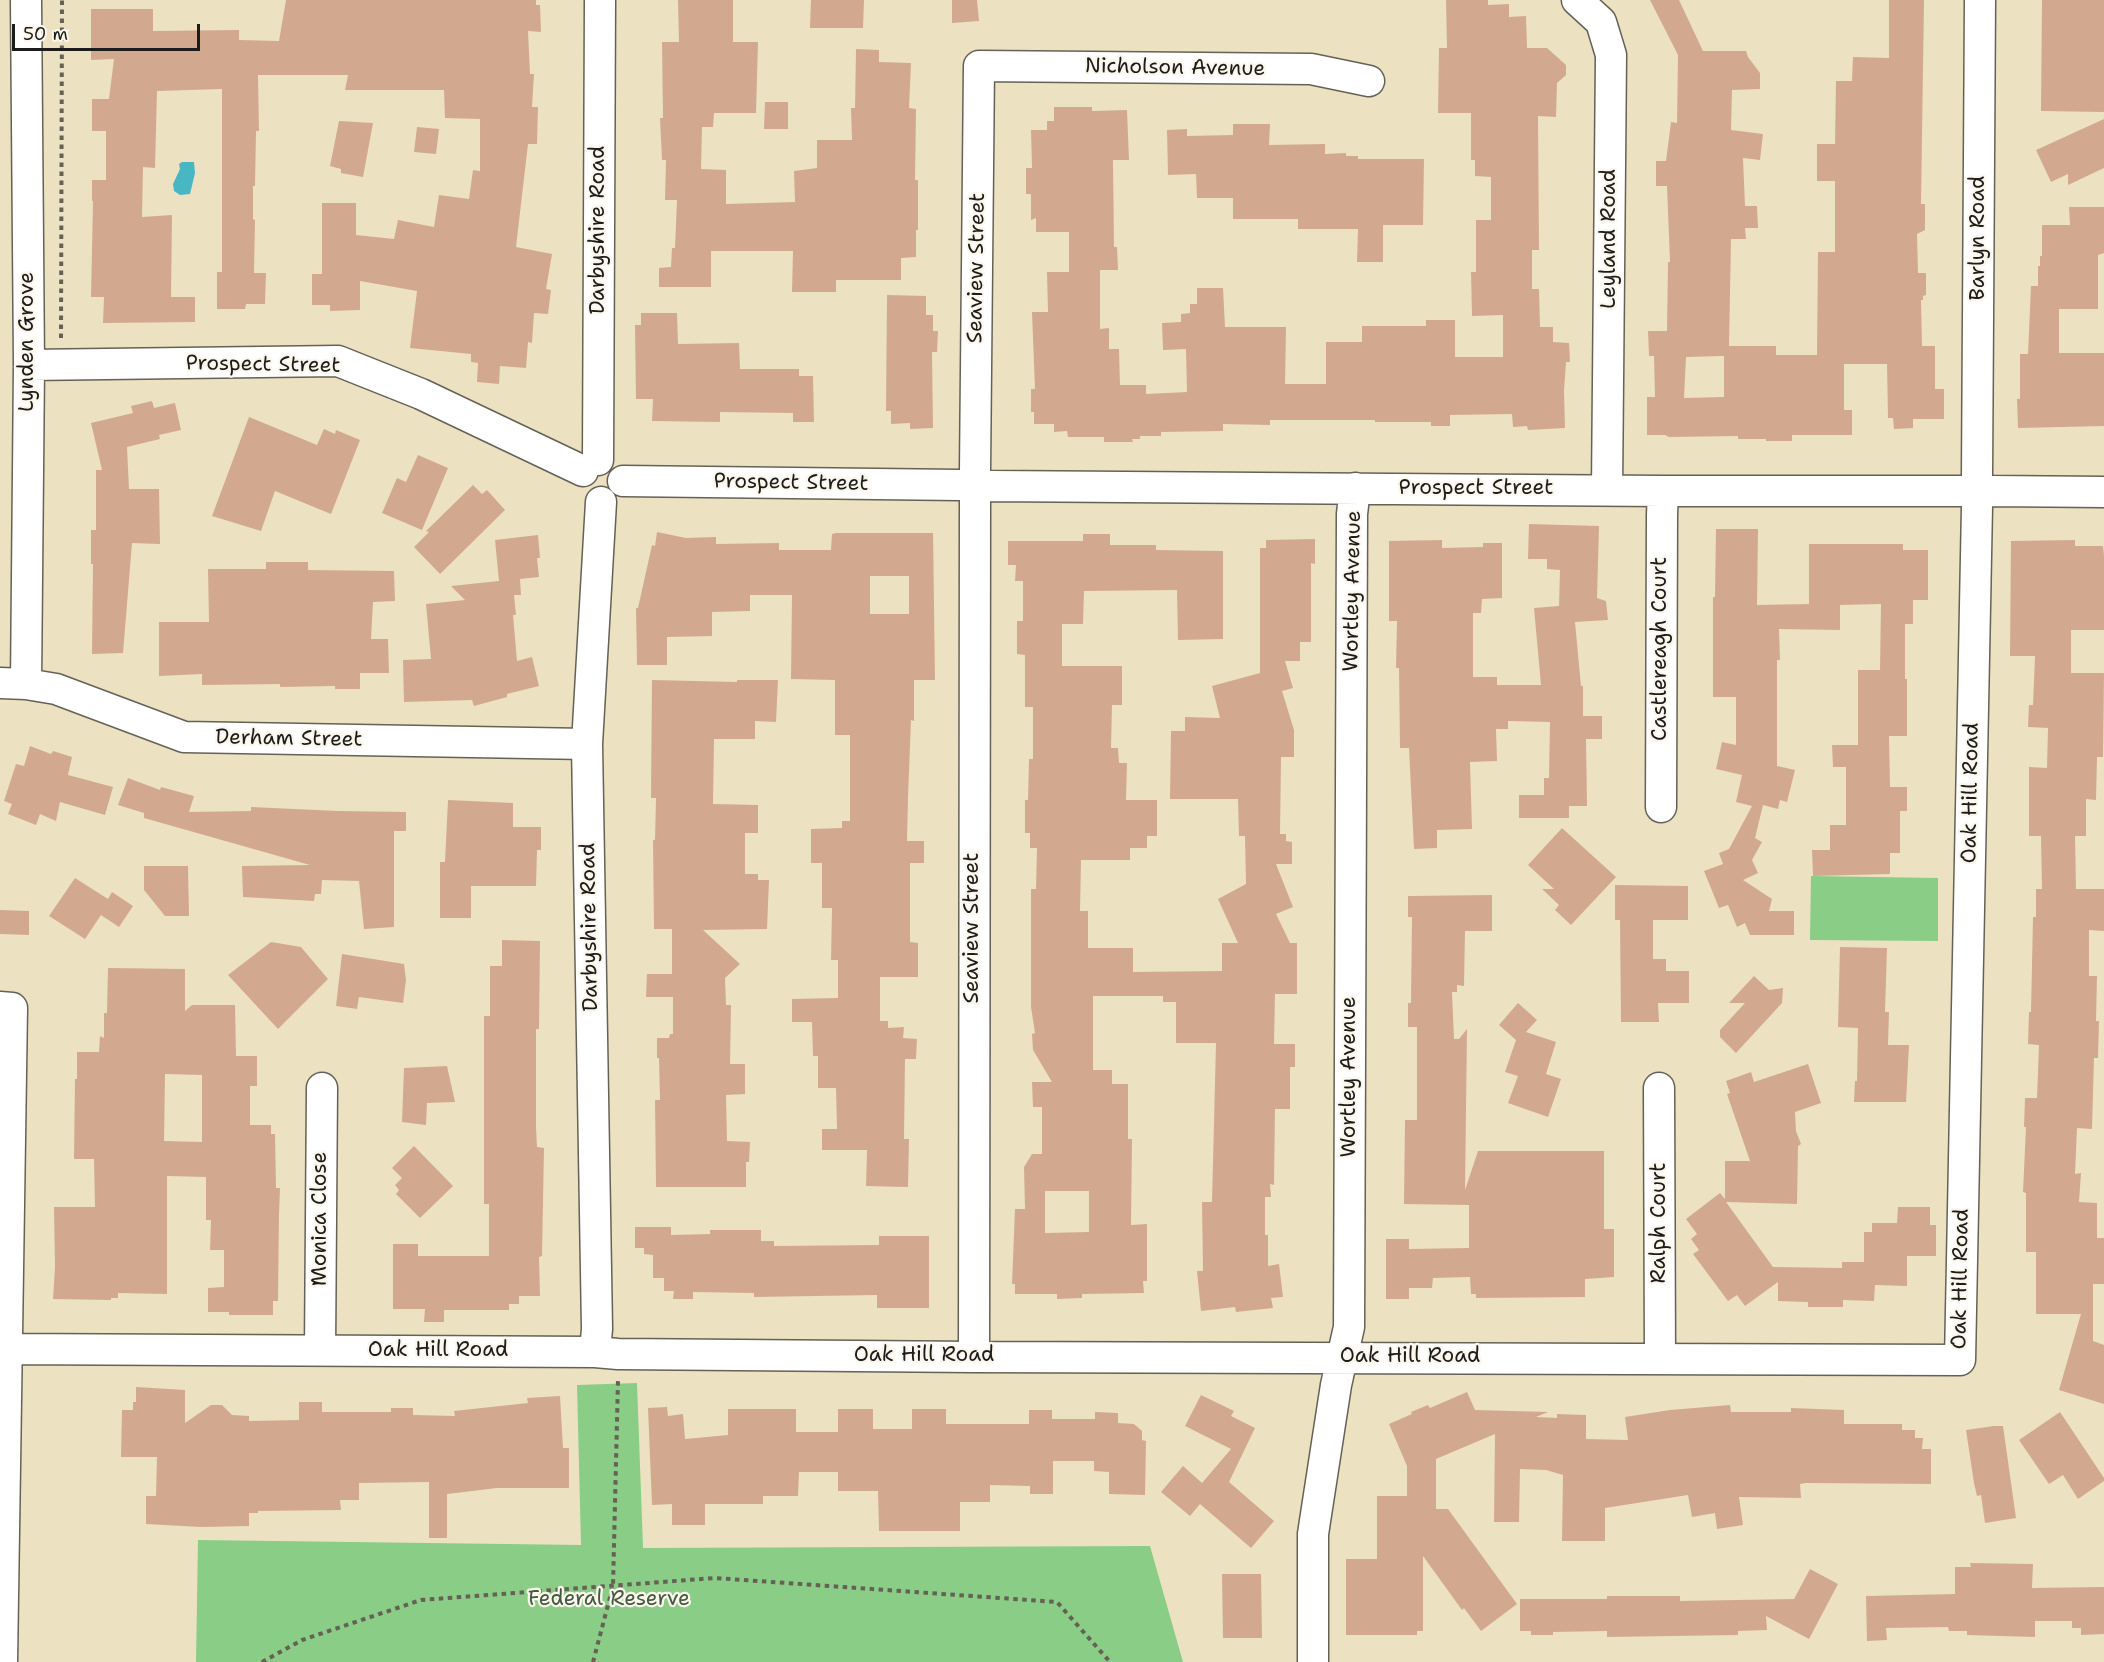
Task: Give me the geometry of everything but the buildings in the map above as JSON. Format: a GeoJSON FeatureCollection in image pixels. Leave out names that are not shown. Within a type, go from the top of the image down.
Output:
{"type":"FeatureCollection","features":[{"type":"Feature","properties":{"kind":"street","name":"Lynden Grove"},"geometry":{"type":"LineString","coordinates":[[13,683],[29,365],[26,0]]}},
{"type":"Feature","properties":{"kind":"street","name":"Darbyshire Road"},"geometry":{"type":"LineString","coordinates":[[590,465],[600,0]]}},
{"type":"Feature","properties":{"kind":"street","name":"Leyland Road"},"geometry":{"type":"LineString","coordinates":[[1577,0],[1601,22],[1611,55],[1607,490]]}},
{"type":"Feature","properties":{"kind":"street","name":"Barlyn Road"},"geometry":{"type":"LineString","coordinates":[[1977,491],[1980,0]]}},
{"type":"Feature","properties":{"kind":"street","name":"Nicholson Avenue"},"geometry":{"type":"LineString","coordinates":[[979,66],[1311,69],[1369,81]]}},
{"type":"Feature","properties":{"kind":"street","name":"Seaview Street"},"geometry":{"type":"LineString","coordinates":[[974,1357],[975,485],[979,66]]}},
{"type":"Feature","properties":{"kind":"street","name":"Prospect Street"},"geometry":{"type":"LineString","coordinates":[[29,365],[339,362],[421,393],[590,465]]}},
{"type":"Feature","properties":{"kind":"street"},"geometry":{"type":"LineString","coordinates":[[608,460],[622,474],[621,488],[614,498],[601,502],[585,494],[580,483],[590,465],[608,460]]}},
{"type":"Feature","properties":{"kind":"street","name":"Prospect Street"},"geometry":{"type":"LineString","coordinates":[[623,481],[1663,491],[2104,492]]}},
{"type":"Feature","properties":{"kind":"street","name":"Wortley Avenue"},"geometry":{"type":"LineString","coordinates":[[1313,1662],[1313,1534],[1336,1385],[1349,1327],[1352,526],[1355,488]]}},
{"type":"Feature","properties":{"kind":"street","name":"Castlereagh Court"},"geometry":{"type":"LineString","coordinates":[[1661,807],[1663,491]]}},
{"type":"Feature","properties":{"kind":"street","name":"Oak Hill Road"},"geometry":{"type":"LineString","coordinates":[[6,1349],[974,1357],[1960,1360],[1977,491]]}},
{"type":"Feature","properties":{"kind":"street","name":"Darbyshire Road"},"geometry":{"type":"LineString","coordinates":[[601,502],[586,744],[596,1305],[606,1353]]}},
{"type":"Feature","properties":{"kind":"street","name":"Derham Street"},"geometry":{"type":"LineString","coordinates":[[13,683],[56,689],[184,737],[586,744]]}},
{"type":"Feature","properties":{"kind":"street"},"geometry":{"type":"LineString","coordinates":[[2,1662],[6,1349],[6,1008]]}},
{"type":"Feature","properties":{"kind":"street","name":"Monica Close"},"geometry":{"type":"LineString","coordinates":[[320,1350],[322,1088]]}},
{"type":"Feature","properties":{"kind":"street","name":"Ralph Court"},"geometry":{"type":"LineString","coordinates":[[1659,1088],[1660,1358]]}},
{"type":"Feature","properties":{"kind":"path"},"geometry":{"type":"LineString","coordinates":[[61,339],[62,0]]}},
{"type":"Feature","properties":{"kind":"path"},"geometry":{"type":"LineString","coordinates":[[593,1662],[613,1586],[606,1353]]}},
{"type":"Feature","properties":{"kind":"path"},"geometry":{"type":"LineString","coordinates":[[262,1662],[302,1640],[421,1600],[715,1578],[1057,1602],[1110,1662]]}},
{"type":"Feature","properties":{"kind":"green space"},"geometry":{"type":"Polygon","coordinates":[[[1811,876],[1938,878],[1938,941],[1810,940],[1811,876]]]}},
{"type":"Feature","properties":{"kind":"green space","name":"Federal Reserve"},"geometry":{"type":"Polygon","coordinates":[[[637,1383],[643,1548],[1150,1546],[1183,1662],[196,1662],[198,1540],[581,1545],[577,1385],[637,1383]]]}},
{"type":"Feature","properties":{"kind":"water"},"geometry":{"type":"Polygon","coordinates":[[[194,162],[195,173],[190,194],[180,195],[174,191],[173,184],[180,169],[179,164],[194,162]]]}}]}
